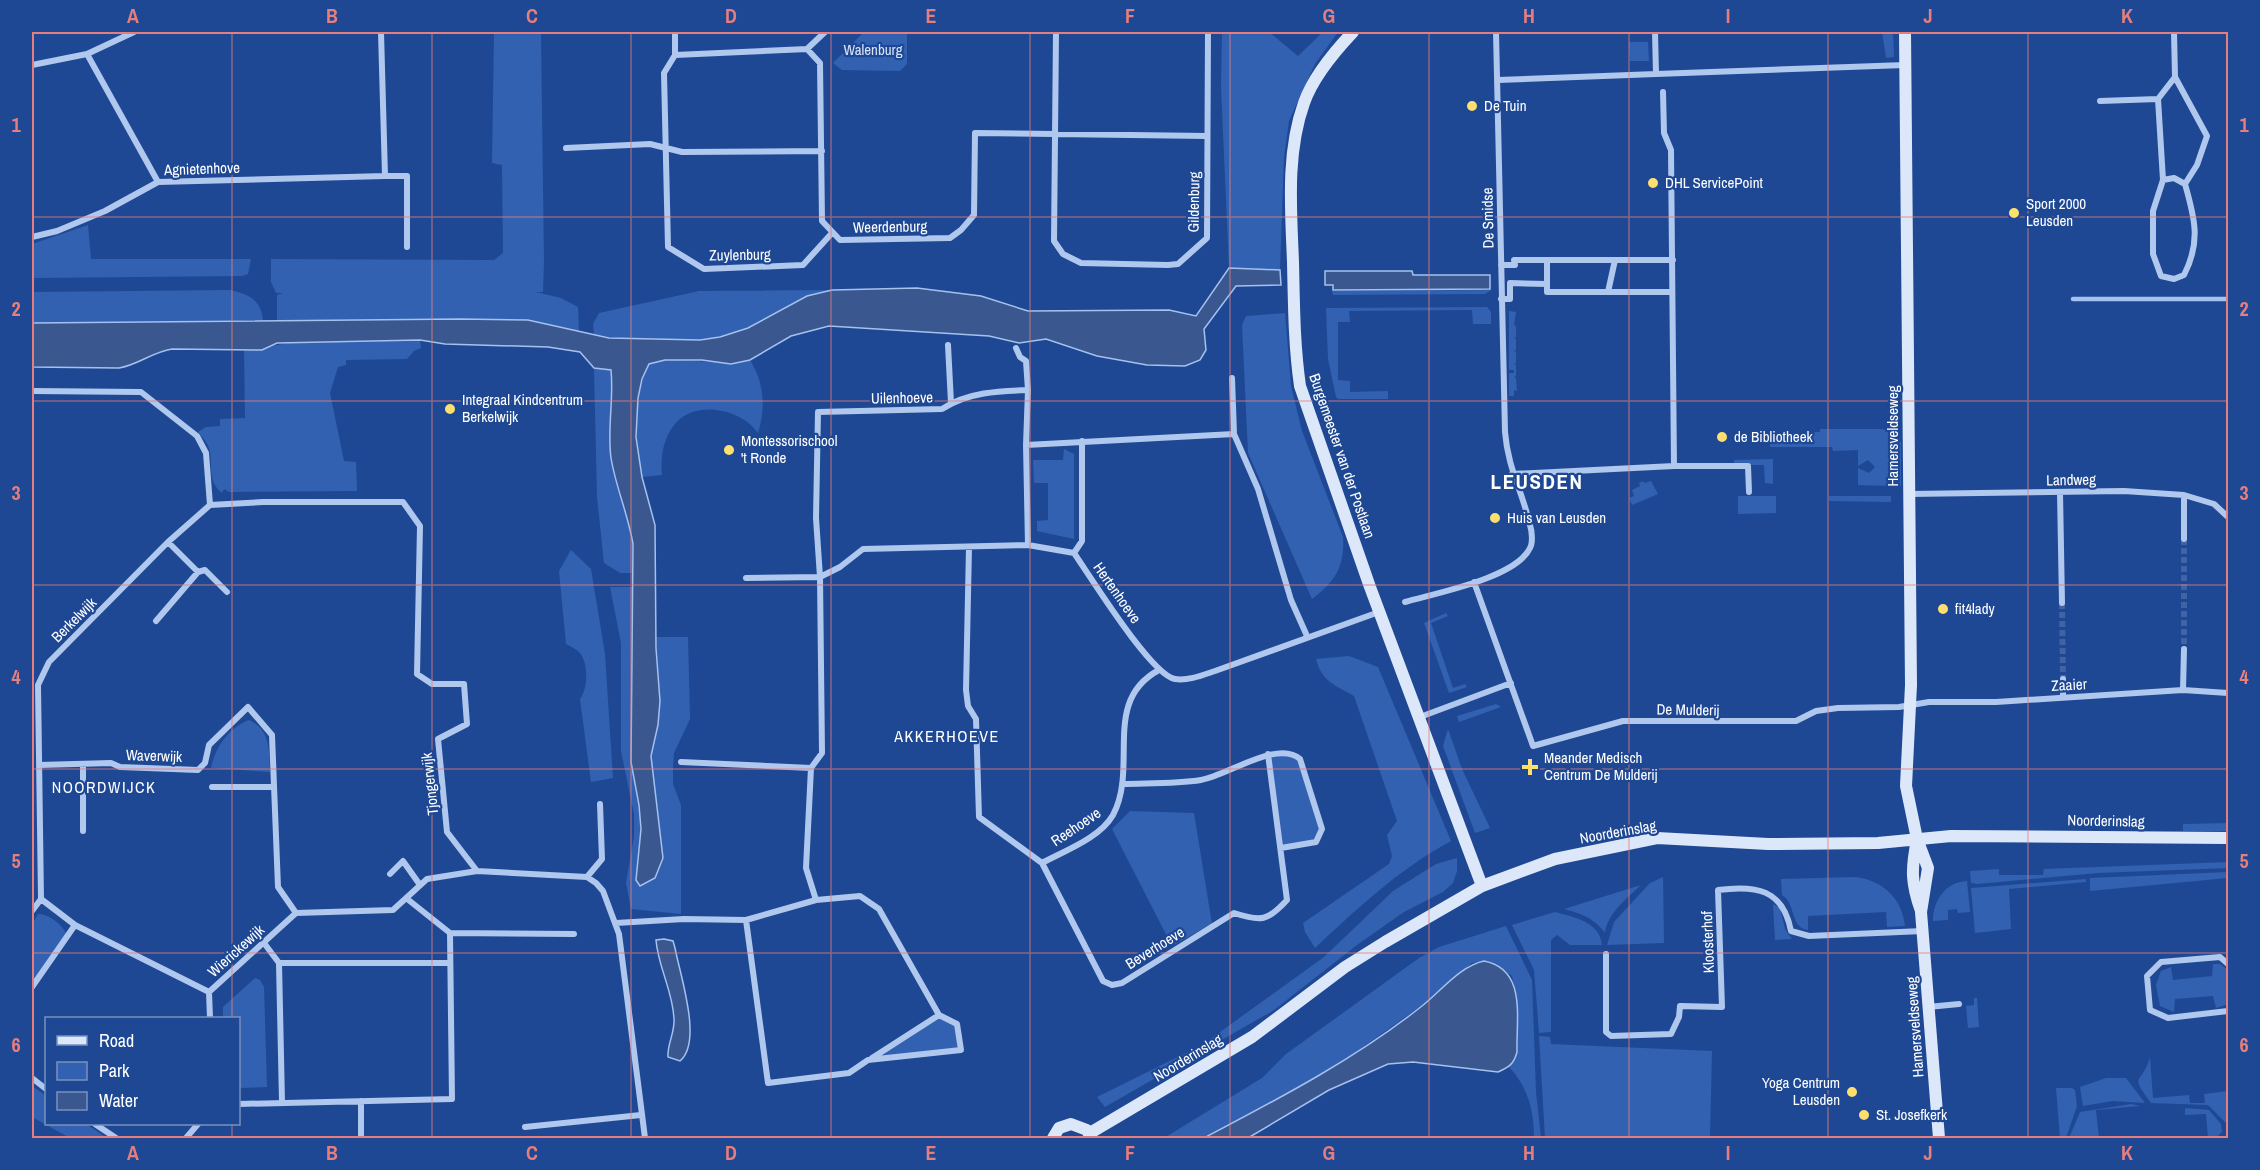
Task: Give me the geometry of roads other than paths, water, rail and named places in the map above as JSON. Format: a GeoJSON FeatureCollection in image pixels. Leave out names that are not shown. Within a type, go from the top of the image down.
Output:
{"type":"FeatureCollection","features":[{"type":"Feature","properties":{"kind":"street"},"geometry":{"type":"LineString","coordinates":[[32,66],[87,54],[125,33],[134,32]]}},
{"type":"Feature","properties":{"kind":"street"},"geometry":{"type":"LineString","coordinates":[[381,32],[385,176]]}},
{"type":"Feature","properties":{"kind":"street","name":"Zuylenburg"},"geometry":{"type":"LineString","coordinates":[[675,32],[675,55],[663,73],[668,247],[704,269],[803,265],[832,233]]}},
{"type":"Feature","properties":{"kind":"street"},"geometry":{"type":"LineString","coordinates":[[675,55],[807,49],[825,32]]}},
{"type":"Feature","properties":{"kind":"street"},"geometry":{"type":"LineString","coordinates":[[1056,32],[1054,134],[1207,136]]}},
{"type":"Feature","properties":{"kind":"street","name":"Gildenburg"},"geometry":{"type":"LineString","coordinates":[[1054,134],[1054,241],[1063,254],[1080,263],[1178,264],[1208,238],[1208,32]]}},
{"type":"Feature","properties":{"kind":"street","name":"Burgemeester van der Postlaan"},"geometry":{"type":"LineString","coordinates":[[1353,32],[1318,75],[1304,102],[1293,150],[1291,208],[1295,352],[1300,386],[1380,612],[1482,886]]}},
{"type":"Feature","properties":{"kind":"street","name":"De Smidse"},"geometry":{"type":"LineString","coordinates":[[1405,602],[1474,582],[1517,564],[1531,547],[1531,527],[1507,458],[1503,404],[1496,32]]}},
{"type":"Feature","properties":{"kind":"street"},"geometry":{"type":"LineString","coordinates":[[1655,32],[1656,74]]}},
{"type":"Feature","properties":{"kind":"street","name":"Hamersveldseweg"},"geometry":{"type":"LineString","coordinates":[[1905,32],[1911,705],[1906,786],[1917,839],[1911,868],[1923,931],[1939,1138]]}},
{"type":"Feature","properties":{"kind":"street"},"geometry":{"type":"LineString","coordinates":[[2174,32],[2175,77],[2207,136],[2197,165],[2185,184],[2196,234],[2194,255],[2184,275],[2174,279],[2161,276],[2153,254],[2153,211],[2163,180],[2158,99],[2175,77]]}},
{"type":"Feature","properties":{"kind":"street","name":"Weerdenburg"},"geometry":{"type":"LineString","coordinates":[[807,49],[820,63],[822,221],[840,240],[950,238],[961,230],[974,214],[975,133],[1054,134]]}},
{"type":"Feature","properties":{"kind":"street"},"geometry":{"type":"LineString","coordinates":[[87,54],[158,182]]}},
{"type":"Feature","properties":{"kind":"street"},"geometry":{"type":"LineString","coordinates":[[1498,80],[1905,65]]}},
{"type":"Feature","properties":{"kind":"street"},"geometry":{"type":"LineString","coordinates":[[1663,92],[1664,133],[1671,150],[1674,466]]}},
{"type":"Feature","properties":{"kind":"street"},"geometry":{"type":"LineString","coordinates":[[2100,101],[2158,99]]}},
{"type":"Feature","properties":{"kind":"street"},"geometry":{"type":"LineString","coordinates":[[566,148],[650,144],[682,152],[822,151]]}},
{"type":"Feature","properties":{"kind":"street","name":"Agnietenhove"},"geometry":{"type":"LineString","coordinates":[[32,237],[57,231],[105,211],[158,182],[407,176],[407,247]]}},
{"type":"Feature","properties":{"kind":"street"},"geometry":{"type":"LineString","coordinates":[[2163,180],[2174,178],[2185,184]]}},
{"type":"Feature","properties":{"kind":"street"},"geometry":{"type":"LineString","coordinates":[[1501,265],[1515,265],[1514,260],[1673,260]]}},
{"type":"Feature","properties":{"kind":"street"},"geometry":{"type":"LineString","coordinates":[[1547,260],[1547,292],[1671,292]]}},
{"type":"Feature","properties":{"kind":"street"},"geometry":{"type":"LineString","coordinates":[[1608,292],[1615,260]]}},
{"type":"Feature","properties":{"kind":"street"},"geometry":{"type":"LineString","coordinates":[[1501,299],[1510,299],[1510,284],[1547,284]]}},
{"type":"Feature","properties":{"kind":"street"},"geometry":{"type":"LineString","coordinates":[[948,345],[951,403]]}},
{"type":"Feature","properties":{"kind":"street"},"geometry":{"type":"LineString","coordinates":[[1016,348],[1020,357],[1026,361],[1028,390],[1026,444],[1028,544]]}},
{"type":"Feature","properties":{"kind":"street"},"geometry":{"type":"LineString","coordinates":[[1232,378],[1234,435],[1258,489],[1291,600],[1307,636]]}},
{"type":"Feature","properties":{"kind":"street","name":"Uilenhoeve"},"geometry":{"type":"LineString","coordinates":[[820,577],[816,518],[818,412],[942,410],[951,403],[985,392],[1028,390]]}},
{"type":"Feature","properties":{"kind":"street"},"geometry":{"type":"LineString","coordinates":[[32,391],[141,392],[197,436],[206,453],[210,505]]}},
{"type":"Feature","properties":{"kind":"street"},"geometry":{"type":"LineString","coordinates":[[1026,444],[1234,435]]}},
{"type":"Feature","properties":{"kind":"street"},"geometry":{"type":"LineString","coordinates":[[1074,553],[1082,541],[1082,441]]}},
{"type":"Feature","properties":{"kind":"street"},"geometry":{"type":"LineString","coordinates":[[1512,474],[1674,466],[1748,466],[1749,492]]}},
{"type":"Feature","properties":{"kind":"street","name":"Landweg"},"geometry":{"type":"LineString","coordinates":[[1908,494],[2124,491],[2184,495],[2214,504],[2229,517]]}},
{"type":"Feature","properties":{"kind":"street"},"geometry":{"type":"LineString","coordinates":[[2060,492],[2062,603]]}},
{"type":"Feature","properties":{"kind":"street"},"geometry":{"type":"LineString","coordinates":[[2184,495],[2184,539]]}},
{"type":"Feature","properties":{"kind":"street","name":"Tjongerwijk"},"geometry":{"type":"LineString","coordinates":[[210,505],[263,502],[403,502],[420,526],[417,675],[432,684],[464,684],[467,724],[438,739],[447,832],[477,871]]}},
{"type":"Feature","properties":{"kind":"street","name":"Berkelwijk"},"geometry":{"type":"LineString","coordinates":[[41,899],[35,775],[39,765],[38,685],[49,662],[168,542],[210,505]]}},
{"type":"Feature","properties":{"kind":"street"},"geometry":{"type":"LineString","coordinates":[[168,542],[198,572]]}},
{"type":"Feature","properties":{"kind":"street","name":"Hertenhoeve"},"geometry":{"type":"LineString","coordinates":[[820,577],[840,567],[863,549],[1028,544],[1074,553],[1113,611],[1159,669]]}},
{"type":"Feature","properties":{"kind":"street","name":"Reehoeve"},"geometry":{"type":"LineString","coordinates":[[969,547],[966,690],[968,706],[976,719],[979,817],[1042,863],[1082,841],[1112,816],[1122,784],[1127,706],[1132,693],[1143,678],[1159,669]]}},
{"type":"Feature","properties":{"kind":"street"},"geometry":{"type":"LineString","coordinates":[[156,621],[198,572],[205,570],[226,592]]}},
{"type":"Feature","properties":{"kind":"street"},"geometry":{"type":"LineString","coordinates":[[746,578],[820,577],[822,753],[811,768],[806,868],[816,900]]}},
{"type":"Feature","properties":{"kind":"street","name":"De Mulderij"},"geometry":{"type":"LineString","coordinates":[[1474,582],[1533,747],[1623,721],[1796,721],[1827,709],[1911,705]]}},
{"type":"Feature","properties":{"kind":"street"},"geometry":{"type":"LineString","coordinates":[[1159,669],[1175,679],[1193,678],[1380,612]]}},
{"type":"Feature","properties":{"kind":"street"},"geometry":{"type":"LineString","coordinates":[[2183,690],[2184,649]]}},
{"type":"Feature","properties":{"kind":"street"},"geometry":{"type":"LineString","coordinates":[[2063,679],[2063,698]]}},
{"type":"Feature","properties":{"kind":"street"},"geometry":{"type":"LineString","coordinates":[[1420,717],[1511,683]]}},
{"type":"Feature","properties":{"kind":"street","name":"Zaaier"},"geometry":{"type":"LineString","coordinates":[[1911,705],[1929,702],[2063,698],[2183,690],[2229,693]]}},
{"type":"Feature","properties":{"kind":"street","name":"Waverwijk"},"geometry":{"type":"LineString","coordinates":[[39,765],[111,763],[120,767],[198,770],[205,763],[209,745],[248,707],[272,735],[278,887],[296,914]]}},
{"type":"Feature","properties":{"kind":"street"},"geometry":{"type":"LineString","coordinates":[[1122,784],[1208,779],[1268,754],[1288,752],[1300,759],[1322,830],[1316,842],[1281,848]]}},
{"type":"Feature","properties":{"kind":"street","name":"Beverhoeve"},"geometry":{"type":"LineString","coordinates":[[1042,863],[1103,981],[1112,986],[1122,983],[1234,913],[1254,920],[1272,916],[1287,900],[1268,754]]}},
{"type":"Feature","properties":{"kind":"street"},"geometry":{"type":"LineString","coordinates":[[681,762],[811,768]]}},
{"type":"Feature","properties":{"kind":"street"},"geometry":{"type":"LineString","coordinates":[[83,764],[83,831]]}},
{"type":"Feature","properties":{"kind":"street"},"geometry":{"type":"LineString","coordinates":[[212,787],[274,787]]}},
{"type":"Feature","properties":{"kind":"street"},"geometry":{"type":"LineString","coordinates":[[587,877],[602,859],[600,804]]}},
{"type":"Feature","properties":{"kind":"street","name":"Noorderinslag"},"geometry":{"type":"LineString","coordinates":[[1090,1136],[1252,1037],[1345,967],[1482,886],[1555,859],[1657,838],[1768,844],[1878,843],[1951,836],[2229,838]]}},
{"type":"Feature","properties":{"kind":"street"},"geometry":{"type":"LineString","coordinates":[[390,874],[403,861],[420,885]]}},
{"type":"Feature","properties":{"kind":"street"},"geometry":{"type":"LineString","coordinates":[[296,914],[393,910],[427,879],[477,871],[587,877],[603,891],[616,923],[645,1138]]}},
{"type":"Feature","properties":{"kind":"street","name":"Kloosterhof"},"geometry":{"type":"LineString","coordinates":[[1606,954],[1606,1032],[1611,1036],[1653,1036],[1671,1034],[1679,1017],[1680,1006],[1722,1007],[1718,890],[1746,886],[1770,895],[1787,913],[1791,931],[1809,936],[1923,931]]}},
{"type":"Feature","properties":{"kind":"street"},"geometry":{"type":"LineString","coordinates":[[616,923],[684,919],[746,920],[816,900],[860,896],[879,909],[939,1015],[957,1024],[961,1050],[868,1060]]}},
{"type":"Feature","properties":{"kind":"street"},"geometry":{"type":"LineString","coordinates":[[406,898],[450,933],[574,934]]}},
{"type":"Feature","properties":{"kind":"street"},"geometry":{"type":"LineString","coordinates":[[32,911],[41,899]]}},
{"type":"Feature","properties":{"kind":"street","name":"Wierickewijk"},"geometry":{"type":"LineString","coordinates":[[41,899],[75,925],[209,992],[296,914]]}},
{"type":"Feature","properties":{"kind":"street"},"geometry":{"type":"LineString","coordinates":[[746,920],[768,1083],[849,1073],[939,1015]]}},
{"type":"Feature","properties":{"kind":"street"},"geometry":{"type":"LineString","coordinates":[[32,987],[75,925]]}},
{"type":"Feature","properties":{"kind":"street"},"geometry":{"type":"LineString","coordinates":[[240,1104],[452,1099],[450,933]]}},
{"type":"Feature","properties":{"kind":"street"},"geometry":{"type":"LineString","coordinates":[[264,942],[279,963],[282,1102]]}},
{"type":"Feature","properties":{"kind":"street"},"geometry":{"type":"LineString","coordinates":[[2229,964],[2220,957],[2162,962],[2147,976],[2150,1010],[2168,1018],[2229,1011]]}},
{"type":"Feature","properties":{"kind":"street"},"geometry":{"type":"LineString","coordinates":[[279,963],[450,963]]}},
{"type":"Feature","properties":{"kind":"street"},"geometry":{"type":"LineString","coordinates":[[209,992],[210,1017]]}},
{"type":"Feature","properties":{"kind":"street"},"geometry":{"type":"LineString","coordinates":[[1928,1007],[1959,1004]]}},
{"type":"Feature","properties":{"kind":"street"},"geometry":{"type":"LineString","coordinates":[[32,1078],[45,1088]]}},
{"type":"Feature","properties":{"kind":"street"},"geometry":{"type":"LineString","coordinates":[[361,1101],[361,1138]]}},
{"type":"Feature","properties":{"kind":"street"},"geometry":{"type":"LineString","coordinates":[[525,1127],[641,1115]]}},
{"type":"Feature","properties":{"kind":"street"},"geometry":{"type":"LineString","coordinates":[[1053,1138],[1059,1128],[1071,1124],[1080,1125],[1090,1136]]}},
{"type":"Feature","properties":{"kind":"street"},"geometry":{"type":"LineString","coordinates":[[96,1125],[116,1138]]}},
{"type":"Feature","properties":{"kind":"street"},"geometry":{"type":"LineString","coordinates":[[186,1138],[197,1125]]}},
{"type":"Feature","properties":{"kind":"water"},"geometry":{"type":"Polygon","coordinates":[[[1229,268],[1280,270],[1281,285],[1236,286],[1204,329],[1206,350],[1200,360],[1185,366],[1147,365],[1097,356],[1046,339],[1019,343],[989,336],[829,326],[791,336],[750,360],[731,364],[702,360],[665,360],[649,364],[642,379],[638,398],[636,437],[642,477],[655,525],[656,648],[660,701],[658,725],[651,756],[663,858],[655,878],[640,886],[636,880],[641,829],[631,762],[633,544],[611,458],[611,370],[594,368],[580,352],[548,347],[445,344],[420,340],[277,343],[262,350],[172,349],[119,368],[32,367],[32,323],[528,320],[609,338],[700,340],[720,337],[748,328],[807,296],[832,290],[917,288],[981,296],[1028,311],[1169,310],[1196,316],[1229,268]]]}},
{"type":"Feature","properties":{"kind":"water"},"geometry":{"type":"Polygon","coordinates":[[[1325,271],[1412,271],[1413,275],[1490,275],[1490,289],[1333,290],[1333,285],[1325,285],[1325,271]]]}},
{"type":"Feature","properties":{"kind":"water"},"geometry":{"type":"Polygon","coordinates":[[[656,940],[673,941],[688,1008],[690,1039],[687,1052],[680,1061],[668,1057],[674,1024],[673,1009],[656,940]]]}},
{"type":"Feature","properties":{"kind":"water"},"geometry":{"type":"Polygon","coordinates":[[[1484,961],[1498,966],[1513,984],[1517,1010],[1517,1052],[1511,1065],[1498,1072],[1413,1062],[1388,1064],[1329,1090],[1248,1138],[1204,1138],[1344,1061],[1422,1006],[1459,973],[1484,961]]]}},
{"type":"Feature","properties":{"kind":"waterway"},"geometry":{"type":"LineString","coordinates":[[2073,299],[2228,299]]}},
{"type":"Feature","properties":{"kind":"tunnel"},"geometry":{"type":"LineString","coordinates":[[2184,539],[2184,649]]}},
{"type":"Feature","properties":{"kind":"tunnel"},"geometry":{"type":"LineString","coordinates":[[2062,603],[2063,679]]}},
{"type":"Feature","properties":{"kind":"place","name":"De Tuin"},"geometry":{"type":"Point","coordinates":[1472,106]}},
{"type":"Feature","properties":{"kind":"place","name":"DHL ServicePoint"},"geometry":{"type":"Point","coordinates":[1653,183]}},
{"type":"Feature","properties":{"kind":"place","name":"Sport 2000 Leusden"},"geometry":{"type":"Point","coordinates":[2014,213]}},
{"type":"Feature","properties":{"kind":"place","name":"Integraal Kindcentrum Berkelwijk"},"geometry":{"type":"Point","coordinates":[450,409]}},
{"type":"Feature","properties":{"kind":"place","name":"de Bibliotheek"},"geometry":{"type":"Point","coordinates":[1722,437]}},
{"type":"Feature","properties":{"kind":"place","name":"Montessorischool 't Ronde"},"geometry":{"type":"Point","coordinates":[729,450]}},
{"type":"Feature","properties":{"kind":"place","name":"Huis van Leusden"},"geometry":{"type":"Point","coordinates":[1495,518]}},
{"type":"Feature","properties":{"kind":"place","name":"fit4lady"},"geometry":{"type":"Point","coordinates":[1943,609]}},
{"type":"Feature","properties":{"kind":"place","name":"Meander Medisch Centrum De Mulderij"},"geometry":{"type":"Point","coordinates":[1530,767]}},
{"type":"Feature","properties":{"kind":"place","name":"Yoga Centrum Leusden"},"geometry":{"type":"Point","coordinates":[1852,1092]}},
{"type":"Feature","properties":{"kind":"place","name":"St. Josefkerk"},"geometry":{"type":"Point","coordinates":[1864,1115]}},
{"type":"Feature","properties":{"kind":"district","name":"LEUSDEN"},"geometry":{"type":"Point","coordinates":[1537,482]}},
{"type":"Feature","properties":{"kind":"district","name":"AKKERHOEVE"},"geometry":{"type":"Point","coordinates":[947,736]}},
{"type":"Feature","properties":{"kind":"district","name":"NOORDWIJCK"},"geometry":{"type":"Point","coordinates":[104,787]}},
{"type":"Feature","properties":{"kind":"park label","name":"Walenburg"},"geometry":{"type":"Point","coordinates":[873,50]}}]}
